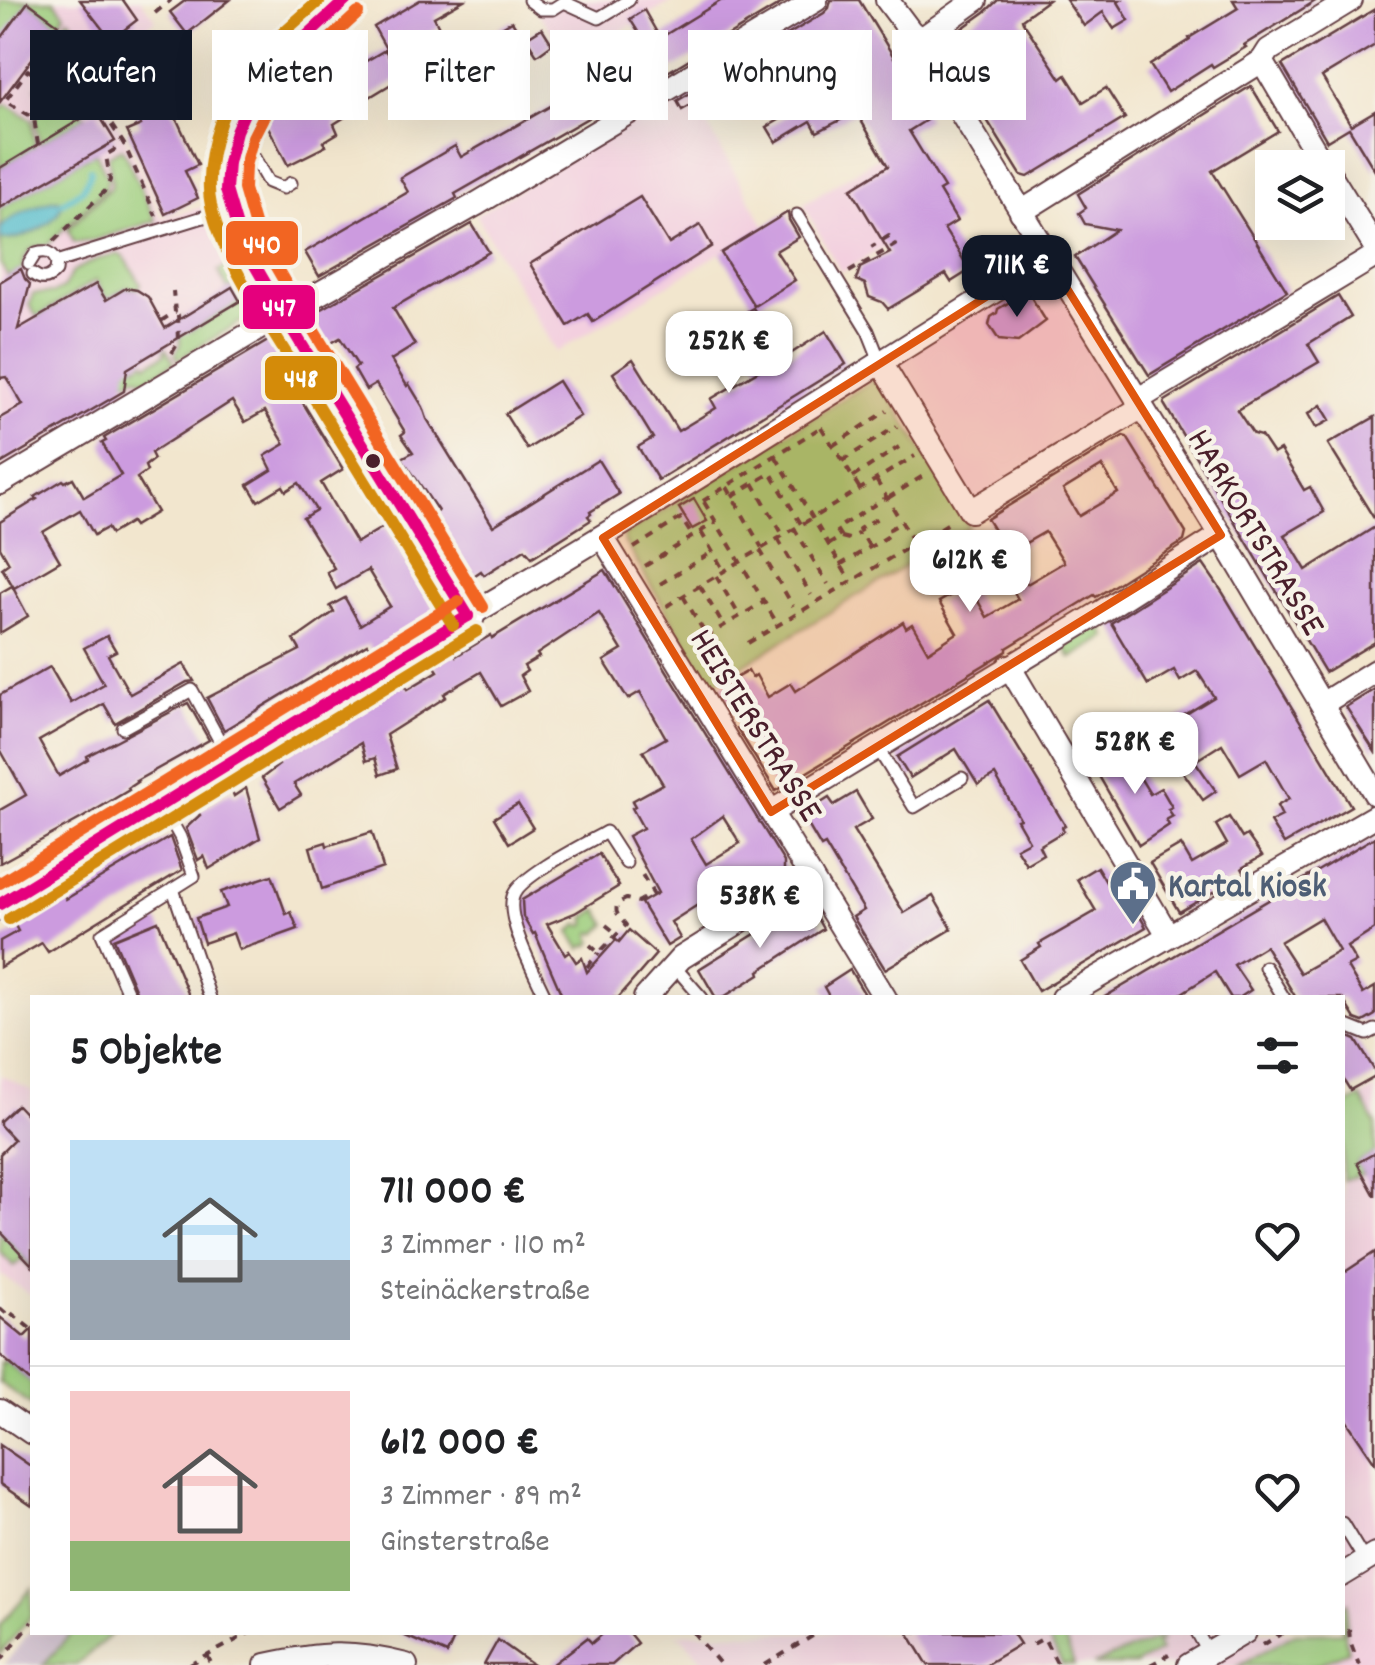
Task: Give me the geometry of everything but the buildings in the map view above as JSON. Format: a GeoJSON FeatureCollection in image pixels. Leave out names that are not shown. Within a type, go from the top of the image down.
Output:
{"type":"FeatureCollection","features":[{"type":"Feature","properties":{"kind":"street"},"geometry":{"type":"LineString","coordinates":[[346,0],[265,75],[237,129],[226,190],[241,240],[468,616]]}},
{"type":"Feature","properties":{"kind":"street"},"geometry":{"type":"LineString","coordinates":[[0,483],[816,0]]}},
{"type":"Feature","properties":{"kind":"street","name":"HARKORTSTRASSE"},"geometry":{"type":"LineString","coordinates":[[887,0],[910,30]]}},
{"type":"Feature","properties":{"kind":"street"},"geometry":{"type":"LineString","coordinates":[[935,30],[976,0]]}},
{"type":"Feature","properties":{"kind":"street"},"geometry":{"type":"LineString","coordinates":[[1020,212],[1262,61],[1269,50],[1351,0]]}},
{"type":"Feature","properties":{"kind":"street"},"geometry":{"type":"LineString","coordinates":[[1262,61],[1315,150]]}},
{"type":"Feature","properties":{"kind":"street","name":"HARKORTSTRASSE"},"geometry":{"type":"LineString","coordinates":[[964,120],[1221,535],[1375,794]]}},
{"type":"Feature","properties":{"kind":"street"},"geometry":{"type":"LineString","coordinates":[[1345,200],[1375,248]]}},
{"type":"Feature","properties":{"kind":"street"},"geometry":{"type":"LineString","coordinates":[[1140,404],[1202,361],[1375,256]]}},
{"type":"Feature","properties":{"kind":"street"},"geometry":{"type":"LineString","coordinates":[[0,904],[468,616],[603,538],[1048,258]]}},
{"type":"Feature","properties":{"kind":"street","name":"HARKORTSTRASSE"},"geometry":{"type":"LineString","coordinates":[[880,361],[971,511],[1140,404]]}},
{"type":"Feature","properties":{"kind":"street"},"geometry":{"type":"LineString","coordinates":[[766,804],[877,746],[1221,535]]}},
{"type":"Feature","properties":{"kind":"street","name":"HEISTERSTRASSE"},"geometry":{"type":"LineString","coordinates":[[603,538],[883,995]]}},
{"type":"Feature","properties":{"kind":"street"},"geometry":{"type":"LineString","coordinates":[[1009,666],[1168,935]]}},
{"type":"Feature","properties":{"kind":"street"},"geometry":{"type":"LineString","coordinates":[[1322,704],[1375,670]]}},
{"type":"Feature","properties":{"kind":"street"},"geometry":{"type":"LineString","coordinates":[[1067,995],[1375,816]]}},
{"type":"Feature","properties":{"kind":"street"},"geometry":{"type":"LineString","coordinates":[[648,995],[681,958],[811,876]]}},
{"type":"Feature","properties":{"kind":"street"},"geometry":{"type":"LineString","coordinates":[[0,1411],[30,1432]]}},
{"type":"Feature","properties":{"kind":"street"},"geometry":{"type":"LineString","coordinates":[[1345,1573],[1370,1558]]}},
{"type":"Feature","properties":{"kind":"street"},"geometry":{"type":"LineString","coordinates":[[1199,1659],[1240,1635]]}},
{"type":"Feature","properties":{"kind":"street"},"geometry":{"type":"LineString","coordinates":[[266,1665],[342,1654],[373,1656],[406,1665]]}},
{"type":"Feature","properties":{"kind":"lane"},"geometry":{"type":"LineString","coordinates":[[529,0],[541,10],[566,1],[599,18],[629,0]]}},
{"type":"Feature","properties":{"kind":"lane"},"geometry":{"type":"LineString","coordinates":[[237,129],[268,182],[283,188],[292,183]]}},
{"type":"Feature","properties":{"kind":"lane"},"geometry":{"type":"LineString","coordinates":[[58,262],[230,209]]}},
{"type":"Feature","properties":{"kind":"lane"},"geometry":{"type":"LineString","coordinates":[[797,214],[868,331],[880,361]]}},
{"type":"Feature","properties":{"kind":"lane"},"geometry":{"type":"LineString","coordinates":[[46,252],[58,262],[56,271],[48,278],[42,279],[31,269],[36,253],[46,252]]}},
{"type":"Feature","properties":{"kind":"lane"},"geometry":{"type":"LineString","coordinates":[[123,728],[192,690],[231,762]]}},
{"type":"Feature","properties":{"kind":"lane"},"geometry":{"type":"LineString","coordinates":[[877,746],[914,807],[962,778]]}},
{"type":"Feature","properties":{"kind":"lane"},"geometry":{"type":"LineString","coordinates":[[129,995],[102,934],[194,876],[180,837],[162,804]]}},
{"type":"Feature","properties":{"kind":"lane"},"geometry":{"type":"LineString","coordinates":[[545,995],[511,913],[513,895],[526,880],[606,832],[626,862]]}},
{"type":"Feature","properties":{"kind":"lane"},"geometry":{"type":"LineString","coordinates":[[173,889],[209,995]]}},
{"type":"Feature","properties":{"kind":"lane"},"geometry":{"type":"LineString","coordinates":[[674,966],[699,995]]}},
{"type":"Feature","properties":{"kind":"lane"},"geometry":{"type":"LineString","coordinates":[[1265,966],[1282,995]]}},
{"type":"Feature","properties":{"kind":"lane"},"geometry":{"type":"LineString","coordinates":[[1345,1025],[1368,1034],[1375,1030]]}},
{"type":"Feature","properties":{"kind":"lane"},"geometry":{"type":"LineString","coordinates":[[1345,1527],[1370,1558]]}},
{"type":"Feature","properties":{"kind":"path"},"geometry":{"type":"LineString","coordinates":[[155,12],[171,0]]}},
{"type":"Feature","properties":{"kind":"path"},"geometry":{"type":"LineString","coordinates":[[0,107],[28,70],[87,112],[100,109],[124,144],[162,230]]}},
{"type":"Feature","properties":{"kind":"path"},"geometry":{"type":"LineString","coordinates":[[5,100],[34,118],[38,145]]}},
{"type":"Feature","properties":{"kind":"path"},"geometry":{"type":"LineString","coordinates":[[46,252],[106,190],[110,180],[106,155],[124,144]]}},
{"type":"Feature","properties":{"kind":"path"},"geometry":{"type":"LineString","coordinates":[[836,280],[895,244],[889,236],[870,247]]}},
{"type":"Feature","properties":{"kind":"path"},"geometry":{"type":"LineString","coordinates":[[172,352],[179,341],[173,291]]}},
{"type":"Feature","properties":{"kind":"path"},"geometry":{"type":"LineString","coordinates":[[161,321],[176,312]]}},
{"type":"Feature","properties":{"kind":"path"},"geometry":{"type":"LineString","coordinates":[[832,446],[892,408]]}},
{"type":"Feature","properties":{"kind":"path"},"geometry":{"type":"LineString","coordinates":[[842,461],[901,423]]}},
{"type":"Feature","properties":{"kind":"path"},"geometry":{"type":"LineString","coordinates":[[821,428],[860,490]]}},
{"type":"Feature","properties":{"kind":"path"},"geometry":{"type":"LineString","coordinates":[[852,477],[899,447]]}},
{"type":"Feature","properties":{"kind":"path"},"geometry":{"type":"LineString","coordinates":[[668,605],[919,454]]}},
{"type":"Feature","properties":{"kind":"path"},"geometry":{"type":"LineString","coordinates":[[776,456],[850,582]]}},
{"type":"Feature","properties":{"kind":"path"},"geometry":{"type":"LineString","coordinates":[[763,464],[768,474]]}},
{"type":"Feature","properties":{"kind":"path"},"geometry":{"type":"LineString","coordinates":[[732,496],[771,472],[801,524]]}},
{"type":"Feature","properties":{"kind":"path"},"geometry":{"type":"LineString","coordinates":[[881,516],[849,539],[841,537],[836,529],[930,472]]}},
{"type":"Feature","properties":{"kind":"path"},"geometry":{"type":"LineString","coordinates":[[745,475],[810,595]]}},
{"type":"Feature","properties":{"kind":"path"},"geometry":{"type":"LineString","coordinates":[[876,480],[915,544]]}},
{"type":"Feature","properties":{"kind":"path"},"geometry":{"type":"LineString","coordinates":[[692,481],[778,626]]}},
{"type":"Feature","properties":{"kind":"path"},"geometry":{"type":"LineString","coordinates":[[727,487],[793,606]]}},
{"type":"Feature","properties":{"kind":"path"},"geometry":{"type":"LineString","coordinates":[[634,548],[681,518],[692,536]]}},
{"type":"Feature","properties":{"kind":"path"},"geometry":{"type":"LineString","coordinates":[[854,518],[870,547]]}},
{"type":"Feature","properties":{"kind":"path"},"geometry":{"type":"LineString","coordinates":[[748,643],[959,518]]}},
{"type":"Feature","properties":{"kind":"path"},"geometry":{"type":"LineString","coordinates":[[645,566],[716,522]]}},
{"type":"Feature","properties":{"kind":"path"},"geometry":{"type":"LineString","coordinates":[[840,565],[892,534],[890,529],[902,522]]}},
{"type":"Feature","properties":{"kind":"path"},"geometry":{"type":"LineString","coordinates":[[794,528],[828,584]]}},
{"type":"Feature","properties":{"kind":"path"},"geometry":{"type":"LineString","coordinates":[[700,532],[724,571]]}},
{"type":"Feature","properties":{"kind":"path"},"geometry":{"type":"LineString","coordinates":[[828,545],[841,537]]}},
{"type":"Feature","properties":{"kind":"path"},"geometry":{"type":"LineString","coordinates":[[660,584],[712,552]]}},
{"type":"Feature","properties":{"kind":"path"},"geometry":{"type":"LineString","coordinates":[[716,576],[740,616]]}},
{"type":"Feature","properties":{"kind":"path"},"geometry":{"type":"LineString","coordinates":[[700,586],[724,626]]}},
{"type":"Feature","properties":{"kind":"path"},"geometry":{"type":"LineString","coordinates":[[683,596],[707,636],[764,602]]}},
{"type":"Feature","properties":{"kind":"path"},"geometry":{"type":"LineString","coordinates":[[587,966],[626,925],[618,915],[618,903],[626,899],[638,902],[652,894],[636,864],[626,862]]}},
{"type":"Feature","properties":{"kind":"path"},"geometry":{"type":"LineString","coordinates":[[606,925],[618,934]]}},
{"type":"Feature","properties":{"kind":"path"},"geometry":{"type":"LineString","coordinates":[[590,946],[599,953]]}},
{"type":"Feature","properties":{"kind":"path"},"geometry":{"type":"LineString","coordinates":[[0,1308],[7,1318],[10,1314],[30,1329]]}},
{"type":"Feature","properties":{"kind":"path"},"geometry":{"type":"LineString","coordinates":[[0,1661],[30,1624]]}},
{"type":"Feature","properties":{"kind":"path"},"geometry":{"type":"LineString","coordinates":[[1349,1630],[1359,1665]]}},
{"type":"Feature","properties":{"kind":"path"},"geometry":{"type":"LineString","coordinates":[[190,1665],[245,1635]]}},
{"type":"Feature","properties":{"kind":"path"},"geometry":{"type":"LineString","coordinates":[[696,1635],[721,1665]]}},
{"type":"Feature","properties":{"kind":"path"},"geometry":{"type":"LineString","coordinates":[[765,1665],[814,1635]]}},
{"type":"Feature","properties":{"kind":"path"},"geometry":{"type":"LineString","coordinates":[[1033,1644],[1044,1638],[1058,1665]]}},
{"type":"Feature","properties":{"kind":"path"},"geometry":{"type":"LineString","coordinates":[[207,1655],[212,1665]]}},
{"type":"Feature","properties":{"kind":"highlighted area"},"geometry":{"type":"Polygon","coordinates":[[[1048,258],[1221,535],[771,812],[603,538],[1048,258]]]}},
{"type":"Feature","properties":{"kind":"shaded area"},"geometry":{"type":"Polygon","coordinates":[[[0,0],[141,0],[156,19],[142,30],[30,30],[30,120],[114,120],[161,218],[215,204],[231,257],[256,302],[249,317],[0,469],[0,0]]]}},
{"type":"Feature","properties":{"kind":"shaded area"},"geometry":{"type":"Polygon","coordinates":[[[529,0],[675,0],[623,30],[550,30],[529,0]]]}},
{"type":"Feature","properties":{"kind":"shaded area"},"geometry":{"type":"Polygon","coordinates":[[[687,89],[688,120],[705,120],[765,226],[556,352],[476,215],[635,120],[668,120],[668,100],[687,89]]]}},
{"type":"Feature","properties":{"kind":"shaded area"},"geometry":{"type":"Polygon","coordinates":[[[882,155],[939,191],[957,221],[944,232],[886,246],[841,273],[803,204],[882,155]]]}},
{"type":"Feature","properties":{"kind":"shaded area"},"geometry":{"type":"Polygon","coordinates":[[[1048,258],[1142,407],[971,511],[880,361],[1048,258]]]}},
{"type":"Feature","properties":{"kind":"shaded area"},"geometry":{"type":"Polygon","coordinates":[[[0,1075],[30,1090],[30,1295],[0,1274],[0,1075]]]}},
{"type":"Feature","properties":{"kind":"shaded area"},"geometry":{"type":"Polygon","coordinates":[[[1375,1089],[1375,1665],[708,1665],[680,1635],[1345,1635],[1345,1106],[1375,1089]]]}},
{"type":"Feature","properties":{"kind":"shaded area"},"geometry":{"type":"Polygon","coordinates":[[[30,1632],[30,1635],[71,1635],[45,1665],[4,1665],[30,1632]]]}},
{"type":"Feature","properties":{"kind":"green space"},"geometry":{"type":"Polygon","coordinates":[[[0,0],[54,0],[65,14],[58,24],[28,2],[0,43],[0,0]]]}},
{"type":"Feature","properties":{"kind":"green space"},"geometry":{"type":"Polygon","coordinates":[[[69,18],[79,30],[60,30],[69,18]]]}},
{"type":"Feature","properties":{"kind":"green space"},"geometry":{"type":"Polygon","coordinates":[[[5,103],[32,120],[35,147],[0,168],[0,110],[5,103]]]}},
{"type":"Feature","properties":{"kind":"green space"},"geometry":{"type":"Polygon","coordinates":[[[36,120],[79,120],[40,144],[36,120]]]}},
{"type":"Feature","properties":{"kind":"green space"},"geometry":{"type":"Polygon","coordinates":[[[122,148],[156,221],[74,243],[68,229],[110,188],[108,156],[122,148]]]}},
{"type":"Feature","properties":{"kind":"green space"},"geometry":{"type":"Polygon","coordinates":[[[96,152],[108,179],[105,189],[47,245],[29,251],[22,269],[8,277],[0,263],[0,208],[96,152]]]}},
{"type":"Feature","properties":{"kind":"green space"},"geometry":{"type":"Polygon","coordinates":[[[118,254],[125,258],[141,284],[139,288],[125,288],[112,296],[109,303],[96,280],[37,317],[29,305],[33,294],[53,293],[64,287],[73,271],[118,254]]]}},
{"type":"Feature","properties":{"kind":"green space"},"geometry":{"type":"Polygon","coordinates":[[[234,262],[253,296],[249,317],[178,359],[175,354],[180,345],[182,317],[191,331],[240,301],[218,271],[234,262]]]}},
{"type":"Feature","properties":{"kind":"green space"},"geometry":{"type":"Polygon","coordinates":[[[166,348],[174,362],[146,380],[136,376],[128,381],[116,379],[134,361],[137,366],[145,361],[147,364],[165,354],[166,348]]]}},
{"type":"Feature","properties":{"kind":"green space"},"geometry":{"type":"Polygon","coordinates":[[[878,377],[969,527],[711,685],[624,541],[624,535],[878,377]]]}},
{"type":"Feature","properties":{"kind":"green space"},"geometry":{"type":"Polygon","coordinates":[[[1100,624],[1107,637],[1071,658],[1064,646],[1100,624]]]}},
{"type":"Feature","properties":{"kind":"green space"},"geometry":{"type":"Polygon","coordinates":[[[598,909],[607,924],[597,934],[593,932],[593,942],[581,949],[570,932],[587,923],[585,918],[598,909]]]}},
{"type":"Feature","properties":{"kind":"green space"},"geometry":{"type":"Polygon","coordinates":[[[1361,1097],[1375,1124],[1375,1153],[1357,1163],[1363,1174],[1345,1179],[1345,1106],[1361,1097]]]}},
{"type":"Feature","properties":{"kind":"green space"},"geometry":{"type":"Polygon","coordinates":[[[0,1231],[30,1267],[22,1259],[14,1266],[0,1252],[0,1231]]]}},
{"type":"Feature","properties":{"kind":"green space"},"geometry":{"type":"Polygon","coordinates":[[[5,1360],[30,1381],[30,1404],[0,1383],[5,1360]]]}},
{"type":"Feature","properties":{"kind":"green space"},"geometry":{"type":"Polygon","coordinates":[[[30,1590],[30,1617],[0,1654],[0,1625],[30,1590]]]}},
{"type":"Feature","properties":{"kind":"green space"},"geometry":{"type":"Polygon","coordinates":[[[1348,1602],[1348,1651],[1317,1665],[1239,1665],[1292,1635],[1345,1635],[1348,1602]]]}},
{"type":"Feature","properties":{"kind":"green space"},"geometry":{"type":"Polygon","coordinates":[[[70,1635],[111,1635],[76,1665],[43,1665],[70,1635]]]}},
{"type":"Feature","properties":{"kind":"green space"},"geometry":{"type":"Polygon","coordinates":[[[1046,1635],[1060,1635],[1065,1640],[1074,1665],[1062,1665],[1046,1635]]]}},
{"type":"Feature","properties":{"kind":"green space"},"geometry":{"type":"Polygon","coordinates":[[[1161,1637],[1163,1640],[1156,1643],[1160,1651],[1135,1665],[1093,1665],[1161,1637]]]}},
{"type":"Feature","properties":{"kind":"water"},"geometry":{"type":"Polygon","coordinates":[[[53,200],[62,203],[46,225],[27,235],[0,240],[0,228],[6,223],[53,200]]]}},
{"type":"Feature","properties":{"kind":"waterway"},"geometry":{"type":"LineString","coordinates":[[62,203],[83,189],[90,169]]}},
{"type":"Feature","properties":{"kind":"transit line","name":"448"},"geometry":{"type":"LineString","coordinates":[[320,0],[261,54],[235,89],[220,122],[211,157],[212,211],[247,289],[453,625]]}},
{"type":"Feature","properties":{"kind":"transit line","name":"447"},"geometry":{"type":"LineString","coordinates":[[346,0],[265,75],[236,131],[226,190],[241,241],[468,616]]}},
{"type":"Feature","properties":{"kind":"transit line","name":"440"},"geometry":{"type":"LineString","coordinates":[[358,13],[279,86],[253,137],[244,189],[257,234],[483,607]]}},
{"type":"Feature","properties":{"kind":"transit line","name":"440"},"geometry":{"type":"LineString","coordinates":[[0,883],[459,601]]}},
{"type":"Feature","properties":{"kind":"transit line","name":"447"},"geometry":{"type":"LineString","coordinates":[[0,904],[468,616]]}},
{"type":"Feature","properties":{"kind":"transit line","name":"448"},"geometry":{"type":"LineString","coordinates":[[9,919],[477,631]]}},
{"type":"Feature","properties":{"kind":"place","name":"Kartal Kiosk"},"geometry":{"type":"Point","coordinates":[1133,926]}}]}
